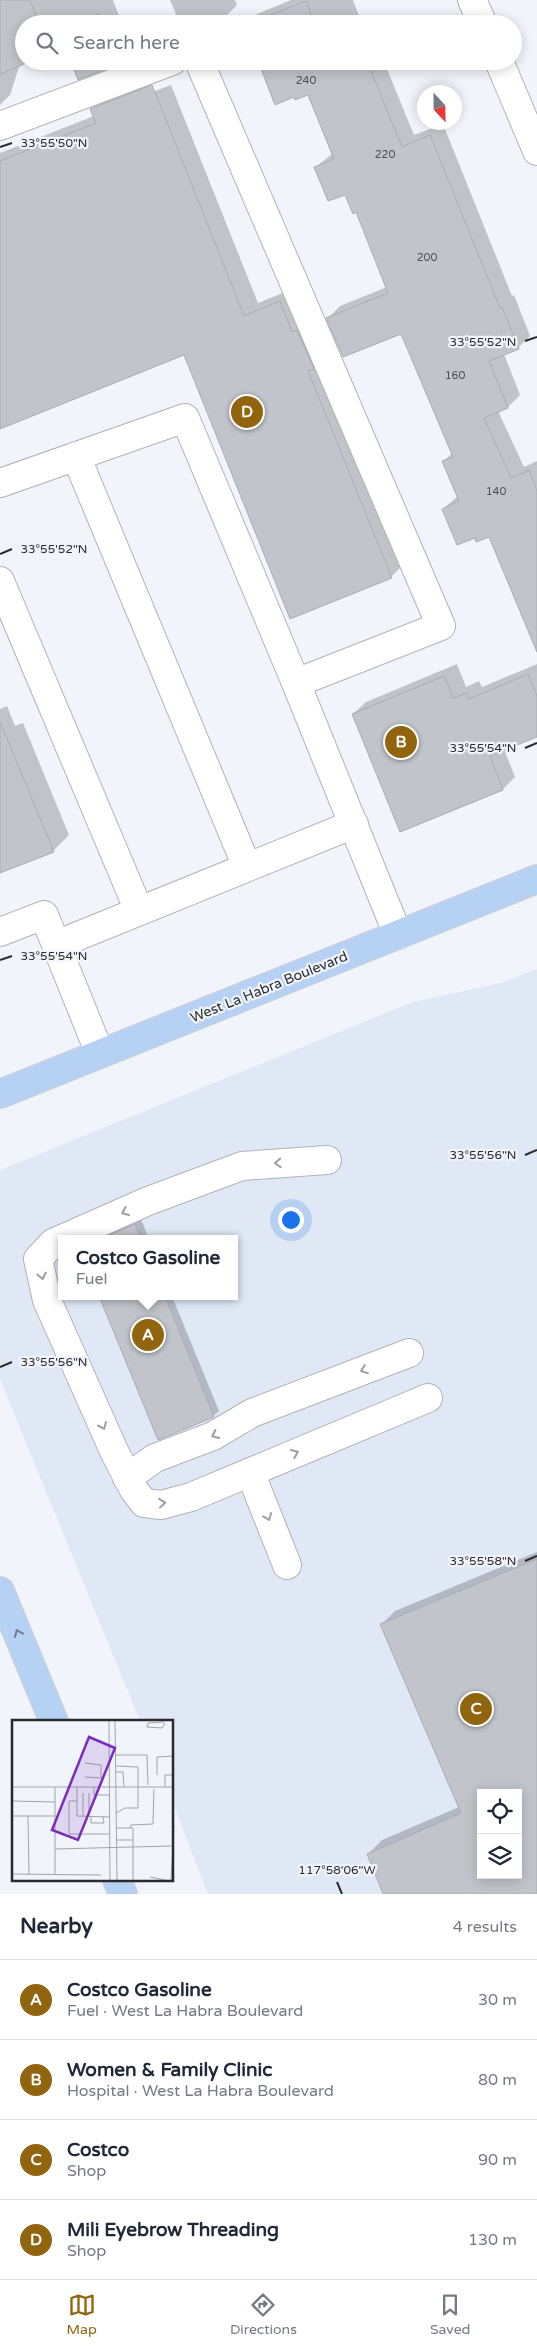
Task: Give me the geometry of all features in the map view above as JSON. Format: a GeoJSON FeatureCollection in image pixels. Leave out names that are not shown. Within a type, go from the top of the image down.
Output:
{"type":"FeatureCollection","features":[{"type":"Feature","properties":{"kind":"main road","name":"West La Habra Boulevard"},"geometry":{"type":"LineString","coordinates":[[0,1094],[537,879]]}},
{"type":"Feature","properties":{"kind":"main road"},"geometry":{"type":"LineString","coordinates":[[0,1591],[53,1720]]}},
{"type":"Feature","properties":{"kind":"main road"},"geometry":{"type":"LineString","coordinates":[[118,1882],[123,1894]]}},
{"type":"Feature","properties":{"kind":"street"},"geometry":{"type":"LineString","coordinates":[[472,0],[478,15]]}},
{"type":"Feature","properties":{"kind":"street"},"geometry":{"type":"LineString","coordinates":[[0,126],[148,70]]}},
{"type":"Feature","properties":{"kind":"street"},"geometry":{"type":"LineString","coordinates":[[203,70],[442,626],[296,684]]}},
{"type":"Feature","properties":{"kind":"street"},"geometry":{"type":"LineString","coordinates":[[503,70],[537,151]]}},
{"type":"Feature","properties":{"kind":"street"},"geometry":{"type":"LineString","coordinates":[[0,483],[184,418],[354,824],[398,935]]}},
{"type":"Feature","properties":{"kind":"street"},"geometry":{"type":"LineString","coordinates":[[76,456],[247,867]]}},
{"type":"Feature","properties":{"kind":"street"},"geometry":{"type":"LineString","coordinates":[[0,581],[139,911]]}},
{"type":"Feature","properties":{"kind":"street"},"geometry":{"type":"LineString","coordinates":[[56,944],[354,824]]}},
{"type":"Feature","properties":{"kind":"street"},"geometry":{"type":"LineString","coordinates":[[0,932],[44,915],[100,1054]]}},
{"type":"Feature","properties":{"kind":"street"},"geometry":{"type":"LineString","coordinates":[[71,1235],[148,1201],[242,1166],[327,1160]]}},
{"type":"Feature","properties":{"kind":"street"},"geometry":{"type":"LineString","coordinates":[[58,1241],[53,1243],[38,1259],[47,1300],[127,1478],[144,1503],[162,1505],[191,1496],[428,1398]]}},
{"type":"Feature","properties":{"kind":"street"},"geometry":{"type":"LineString","coordinates":[[127,1478],[155,1458],[213,1436],[252,1413],[409,1353]]}},
{"type":"Feature","properties":{"kind":"street"},"geometry":{"type":"LineString","coordinates":[[250,1472],[287,1565]]}},
{"type":"Feature","properties":{"kind":"shaded area"},"geometry":{"type":"Polygon","coordinates":[[[537,969],[537,1894],[208,1894],[174,1807],[174,1720],[140,1720],[0,1379],[0,1170],[413,1002],[501,983],[537,969]]]}},
{"type":"Feature","properties":{"kind":"building"},"geometry":{"type":"Polygon","coordinates":[[[0,0],[30,0],[36,15],[15,15],[15,68],[0,74],[0,0]]]}},
{"type":"Feature","properties":{"kind":"building"},"geometry":{"type":"Polygon","coordinates":[[[306,1],[311,15],[271,15],[306,1]]]}},
{"type":"Feature","properties":{"kind":"building"},"geometry":{"type":"Polygon","coordinates":[[[74,70],[104,70],[78,80],[74,70]]]}},
{"type":"Feature","properties":{"kind":"building"},"geometry":{"type":"Polygon","coordinates":[[[261,70],[371,70],[402,147],[430,135],[500,308],[502,307],[519,349],[489,361],[508,408],[484,418],[511,478],[529,470],[537,491],[537,652],[489,537],[476,542],[475,538],[457,545],[442,509],[459,501],[442,461],[453,457],[401,334],[343,357],[326,318],[388,293],[356,212],[353,214],[345,195],[328,201],[314,167],[334,159],[308,95],[295,100],[294,97],[275,105],[261,70]]]}},
{"type":"Feature","properties":{"kind":"building"},"geometry":{"type":"Polygon","coordinates":[[[152,85],[244,316],[280,301],[292,332],[297,330],[314,369],[308,371],[392,578],[290,619],[184,355],[0,429],[0,161],[96,123],[90,109],[152,85]]]}},
{"type":"Feature","properties":{"kind":"building"},"geometry":{"type":"Polygon","coordinates":[[[528,674],[537,696],[537,737],[490,756],[503,790],[400,832],[352,714],[444,676],[453,698],[467,693],[469,699],[528,674]]]}},
{"type":"Feature","properties":{"kind":"building"},"geometry":{"type":"Polygon","coordinates":[[[0,722],[54,852],[0,873],[0,722]]]}},
{"type":"Feature","properties":{"kind":"building"},"geometry":{"type":"Polygon","coordinates":[[[135,1224],[139,1235],[110,1235],[135,1224]]]}},
{"type":"Feature","properties":{"kind":"building"},"geometry":{"type":"Polygon","coordinates":[[[101,1300],[167,1300],[214,1417],[158,1440],[101,1300]]]}},
{"type":"Feature","properties":{"kind":"building"},"geometry":{"type":"Polygon","coordinates":[[[537,1559],[537,1894],[383,1894],[367,1854],[461,1813],[380,1624],[537,1559]]]}},
{"type":"Feature","properties":{"kind":"place","name":"Mili Eyebrow Threading"},"geometry":{"type":"Point","coordinates":[247,412]}},
{"type":"Feature","properties":{"kind":"place","name":"Women & Family Clinic"},"geometry":{"type":"Point","coordinates":[401,742]}},
{"type":"Feature","properties":{"kind":"place","name":"Costco Gasoline"},"geometry":{"type":"Point","coordinates":[148,1335]}},
{"type":"Feature","properties":{"kind":"place","name":"Costco"},"geometry":{"type":"Point","coordinates":[476,1709]}}]}
